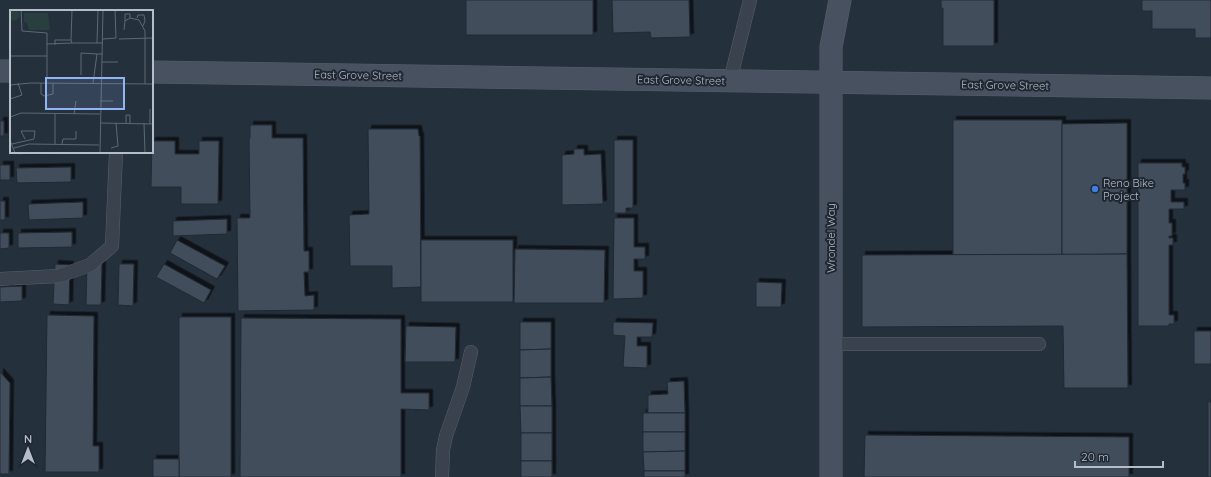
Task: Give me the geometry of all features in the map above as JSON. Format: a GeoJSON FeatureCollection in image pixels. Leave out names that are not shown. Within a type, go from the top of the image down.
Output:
{"type":"FeatureCollection","features":[{"type":"Feature","properties":{"kind":"street","name":"Wrondel Way"},"geometry":{"type":"LineString","coordinates":[[831,477],[831,47],[840,0]]}},
{"type":"Feature","properties":{"kind":"street","name":"East Grove Street"},"geometry":{"type":"LineString","coordinates":[[153,72],[1211,88]]}},
{"type":"Feature","properties":{"kind":"lane"},"geometry":{"type":"LineString","coordinates":[[730,81],[750,0]]}},
{"type":"Feature","properties":{"kind":"lane"},"geometry":{"type":"LineString","coordinates":[[0,279],[59,276],[90,265],[112,246],[116,153]]}},
{"type":"Feature","properties":{"kind":"lane"},"geometry":{"type":"LineString","coordinates":[[831,344],[1038,344]]}},
{"type":"Feature","properties":{"kind":"lane"},"geometry":{"type":"LineString","coordinates":[[442,477],[443,450],[446,436],[463,387],[471,352]]}},
{"type":"Feature","properties":{"kind":"building"},"geometry":{"type":"Polygon","coordinates":[[[466,0],[593,0],[593,35],[466,35],[466,0]]]}},
{"type":"Feature","properties":{"kind":"building"},"geometry":{"type":"Polygon","coordinates":[[[612,0],[689,0],[690,37],[651,38],[650,32],[613,33],[612,0]]]}},
{"type":"Feature","properties":{"kind":"building"},"geometry":{"type":"Polygon","coordinates":[[[941,0],[994,0],[994,46],[943,46],[943,8],[941,8],[941,0]]]}},
{"type":"Feature","properties":{"kind":"building"},"geometry":{"type":"Polygon","coordinates":[[[1142,0],[1211,0],[1211,38],[1195,38],[1195,29],[1152,29],[1152,11],[1142,11],[1142,0]]]}},
{"type":"Feature","properties":{"kind":"building"},"geometry":{"type":"Polygon","coordinates":[[[953,120],[1062,120],[1062,255],[953,255],[953,120]]]}},
{"type":"Feature","properties":{"kind":"building"},"geometry":{"type":"Polygon","coordinates":[[[0,121],[4,121],[4,136],[0,136],[0,121]]]}},
{"type":"Feature","properties":{"kind":"building","name":"Reno Bike Project"},"geometry":{"type":"Polygon","coordinates":[[[1127,123],[1127,254],[1062,255],[1062,124],[1127,123]]]}},
{"type":"Feature","properties":{"kind":"building"},"geometry":{"type":"Polygon","coordinates":[[[250,125],[272,125],[272,138],[303,138],[304,251],[309,251],[309,272],[304,272],[305,296],[314,295],[314,310],[238,311],[237,218],[250,218],[250,125]]]}},
{"type":"Feature","properties":{"kind":"building"},"geometry":{"type":"Polygon","coordinates":[[[368,129],[418,129],[420,136],[421,287],[392,288],[392,266],[350,266],[349,215],[369,214],[368,129]]]}},
{"type":"Feature","properties":{"kind":"building"},"geometry":{"type":"Polygon","coordinates":[[[614,140],[633,140],[633,208],[626,208],[626,213],[614,213],[614,140]]]}},
{"type":"Feature","properties":{"kind":"building"},"geometry":{"type":"Polygon","coordinates":[[[153,141],[175,141],[175,154],[199,154],[199,141],[219,141],[218,204],[181,204],[181,187],[151,187],[153,141]]]}},
{"type":"Feature","properties":{"kind":"building"},"geometry":{"type":"Polygon","coordinates":[[[574,149],[584,149],[584,155],[601,154],[603,204],[562,205],[562,155],[574,154],[574,149]]]}},
{"type":"Feature","properties":{"kind":"building"},"geometry":{"type":"Polygon","coordinates":[[[17,153],[71,153],[17,155],[17,153]]]}},
{"type":"Feature","properties":{"kind":"building"},"geometry":{"type":"Polygon","coordinates":[[[1138,163],[1182,163],[1182,167],[1185,167],[1183,183],[1185,183],[1185,190],[1171,190],[1171,202],[1184,202],[1184,209],[1169,209],[1169,223],[1172,223],[1172,236],[1169,236],[1169,238],[1173,238],[1173,245],[1169,245],[1169,315],[1174,315],[1174,324],[1169,324],[1169,326],[1138,326],[1138,163]]]}},
{"type":"Feature","properties":{"kind":"building"},"geometry":{"type":"Polygon","coordinates":[[[0,165],[10,165],[10,180],[0,180],[0,165]]]}},
{"type":"Feature","properties":{"kind":"building"},"geometry":{"type":"Polygon","coordinates":[[[71,167],[71,182],[17,183],[16,168],[71,167]]]}},
{"type":"Feature","properties":{"kind":"building"},"geometry":{"type":"Polygon","coordinates":[[[0,201],[5,201],[5,220],[0,220],[0,201]]]}},
{"type":"Feature","properties":{"kind":"building"},"geometry":{"type":"Polygon","coordinates":[[[83,202],[83,218],[29,220],[28,204],[83,202]]]}},
{"type":"Feature","properties":{"kind":"building"},"geometry":{"type":"Polygon","coordinates":[[[614,218],[634,218],[634,247],[645,247],[645,259],[634,259],[634,271],[643,271],[643,298],[613,299],[614,218]]]}},
{"type":"Feature","properties":{"kind":"building"},"geometry":{"type":"Polygon","coordinates":[[[227,219],[227,234],[173,236],[173,221],[227,219]]]}},
{"type":"Feature","properties":{"kind":"building"},"geometry":{"type":"Polygon","coordinates":[[[72,232],[72,247],[18,248],[18,233],[72,232]]]}},
{"type":"Feature","properties":{"kind":"building"},"geometry":{"type":"Polygon","coordinates":[[[0,233],[9,233],[9,248],[0,249],[0,233]]]}},
{"type":"Feature","properties":{"kind":"building"},"geometry":{"type":"Polygon","coordinates":[[[177,240],[225,266],[217,279],[170,253],[177,240]]]}},
{"type":"Feature","properties":{"kind":"building"},"geometry":{"type":"Polygon","coordinates":[[[421,240],[513,240],[513,302],[421,302],[421,240]]]}},
{"type":"Feature","properties":{"kind":"building"},"geometry":{"type":"Polygon","coordinates":[[[515,249],[605,250],[604,303],[514,303],[515,249]]]}},
{"type":"Feature","properties":{"kind":"building"},"geometry":{"type":"Polygon","coordinates":[[[1127,254],[1128,388],[1064,388],[1063,326],[862,327],[862,255],[1127,254]]]}},
{"type":"Feature","properties":{"kind":"building"},"geometry":{"type":"Polygon","coordinates":[[[87,263],[102,264],[101,305],[86,305],[87,263]]]}},
{"type":"Feature","properties":{"kind":"building"},"geometry":{"type":"Polygon","coordinates":[[[55,264],[70,265],[69,305],[53,304],[55,264]]]}},
{"type":"Feature","properties":{"kind":"building"},"geometry":{"type":"Polygon","coordinates":[[[119,264],[134,264],[133,306],[118,305],[119,264]]]}},
{"type":"Feature","properties":{"kind":"building"},"geometry":{"type":"Polygon","coordinates":[[[164,264],[211,290],[204,303],[156,277],[164,264]]]}},
{"type":"Feature","properties":{"kind":"building"},"geometry":{"type":"Polygon","coordinates":[[[756,282],[782,283],[781,307],[756,307],[756,282]]]}},
{"type":"Feature","properties":{"kind":"building"},"geometry":{"type":"Polygon","coordinates":[[[22,286],[22,301],[0,302],[0,287],[22,286]]]}},
{"type":"Feature","properties":{"kind":"building"},"geometry":{"type":"Polygon","coordinates":[[[47,315],[94,316],[93,446],[99,446],[99,472],[45,472],[47,315]]]}},
{"type":"Feature","properties":{"kind":"building"},"geometry":{"type":"Polygon","coordinates":[[[179,317],[231,317],[231,477],[179,477],[179,317]]]}},
{"type":"Feature","properties":{"kind":"building"},"geometry":{"type":"Polygon","coordinates":[[[241,318],[401,319],[401,393],[429,393],[429,410],[401,409],[401,477],[240,477],[241,318]]]}},
{"type":"Feature","properties":{"kind":"building"},"geometry":{"type":"Polygon","coordinates":[[[520,322],[551,322],[551,349],[520,350],[520,322]]]}},
{"type":"Feature","properties":{"kind":"building"},"geometry":{"type":"Polygon","coordinates":[[[613,322],[653,323],[652,337],[637,337],[637,346],[647,346],[647,368],[623,367],[625,336],[613,335],[613,322]]]}},
{"type":"Feature","properties":{"kind":"building"},"geometry":{"type":"Polygon","coordinates":[[[406,326],[456,327],[455,362],[405,362],[406,326]]]}},
{"type":"Feature","properties":{"kind":"building"},"geometry":{"type":"Polygon","coordinates":[[[1194,331],[1211,331],[1211,364],[1194,364],[1194,331]]]}},
{"type":"Feature","properties":{"kind":"building"},"geometry":{"type":"Polygon","coordinates":[[[551,349],[551,377],[520,378],[520,350],[551,349]]]}},
{"type":"Feature","properties":{"kind":"building"},"geometry":{"type":"Polygon","coordinates":[[[0,372],[10,383],[9,474],[0,474],[0,372]]]}},
{"type":"Feature","properties":{"kind":"building"},"geometry":{"type":"Polygon","coordinates":[[[551,377],[552,406],[520,406],[520,378],[551,377]]]}},
{"type":"Feature","properties":{"kind":"building"},"geometry":{"type":"Polygon","coordinates":[[[684,381],[685,413],[648,413],[648,395],[668,394],[667,382],[684,381]]]}},
{"type":"Feature","properties":{"kind":"building"},"geometry":{"type":"Polygon","coordinates":[[[1208,402],[1211,402],[1211,477],[1208,477],[1208,402]]]}},
{"type":"Feature","properties":{"kind":"building"},"geometry":{"type":"Polygon","coordinates":[[[520,406],[552,406],[552,433],[521,433],[520,406]]]}},
{"type":"Feature","properties":{"kind":"building"},"geometry":{"type":"Polygon","coordinates":[[[643,413],[685,413],[685,432],[643,432],[643,413]]]}},
{"type":"Feature","properties":{"kind":"building"},"geometry":{"type":"Polygon","coordinates":[[[643,432],[685,432],[685,451],[643,452],[643,432]]]}},
{"type":"Feature","properties":{"kind":"building"},"geometry":{"type":"Polygon","coordinates":[[[521,433],[552,433],[552,461],[521,461],[521,433]]]}},
{"type":"Feature","properties":{"kind":"building"},"geometry":{"type":"Polygon","coordinates":[[[865,435],[1129,437],[1129,477],[864,477],[865,435]]]}},
{"type":"Feature","properties":{"kind":"building"},"geometry":{"type":"Polygon","coordinates":[[[685,451],[685,471],[644,471],[643,452],[685,451]]]}},
{"type":"Feature","properties":{"kind":"building"},"geometry":{"type":"Polygon","coordinates":[[[153,459],[179,459],[179,477],[153,477],[153,459]]]}},
{"type":"Feature","properties":{"kind":"building"},"geometry":{"type":"Polygon","coordinates":[[[521,461],[552,461],[552,477],[521,477],[521,461]]]}},
{"type":"Feature","properties":{"kind":"building"},"geometry":{"type":"Polygon","coordinates":[[[644,471],[685,471],[685,477],[644,477],[644,471]]]}},
{"type":"Feature","properties":{"kind":"place","name":"Reno Bike Project"},"geometry":{"type":"Point","coordinates":[1095,189]}}]}
